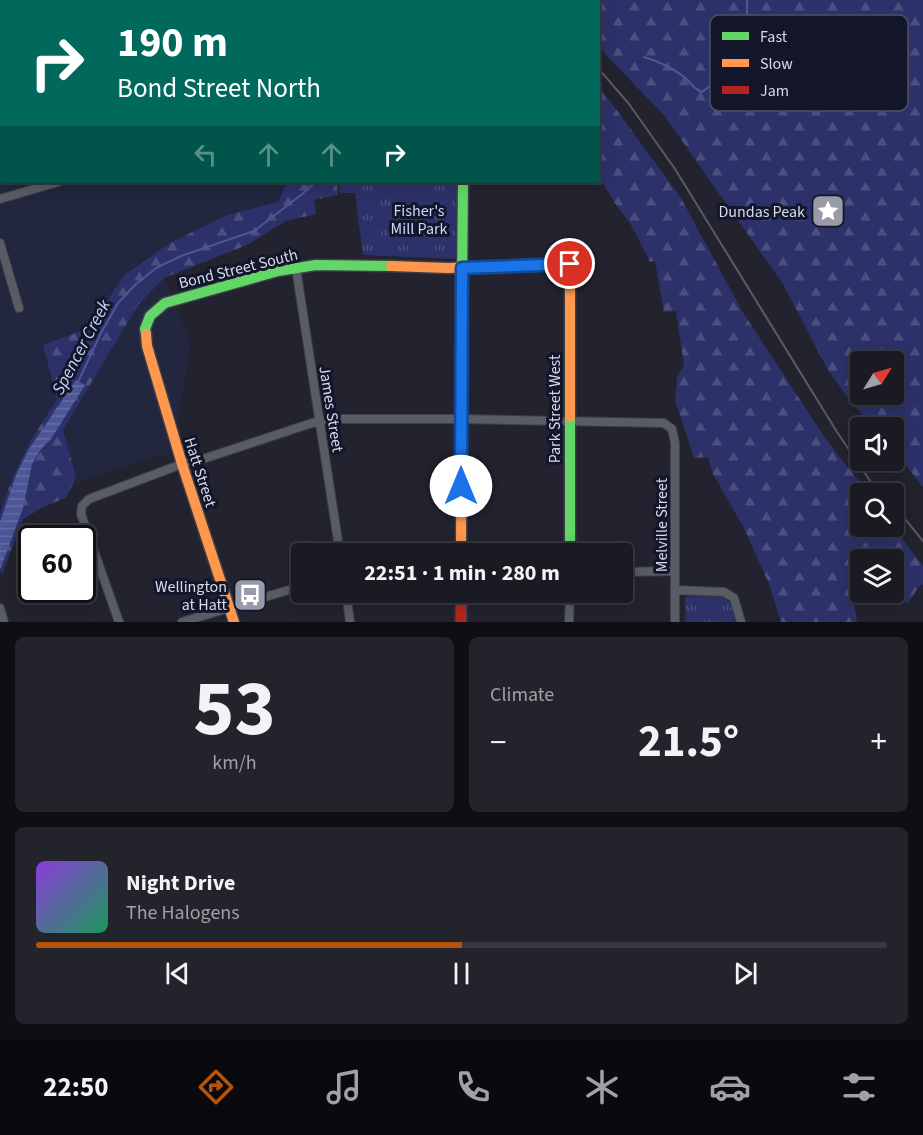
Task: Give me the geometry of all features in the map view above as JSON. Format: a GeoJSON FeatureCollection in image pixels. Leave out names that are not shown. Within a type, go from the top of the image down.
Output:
{"type":"FeatureCollection","features":[{"type":"Feature","properties":{"kind":"street"},"geometry":{"type":"LineString","coordinates":[[0,199],[55,183]]}},
{"type":"Feature","properties":{"kind":"street"},"geometry":{"type":"LineString","coordinates":[[461,543],[463,183]]}},
{"type":"Feature","properties":{"kind":"street"},"geometry":{"type":"LineString","coordinates":[[0,243],[19,308]]}},
{"type":"Feature","properties":{"kind":"street","name":"Bond Street South"},"geometry":{"type":"LineString","coordinates":[[145,329],[150,316],[165,303],[296,268],[348,264],[462,268],[570,264]]}},
{"type":"Feature","properties":{"kind":"street","name":"Park Street West"},"geometry":{"type":"LineString","coordinates":[[570,264],[570,543]]}},
{"type":"Feature","properties":{"kind":"street","name":"James Street"},"geometry":{"type":"LineString","coordinates":[[296,268],[338,543]]}},
{"type":"Feature","properties":{"kind":"street","name":"Hatt Street"},"geometry":{"type":"LineString","coordinates":[[145,329],[147,346],[182,464],[234,622]]}},
{"type":"Feature","properties":{"kind":"street"},"geometry":{"type":"LineString","coordinates":[[119,622],[81,514],[82,506],[89,499],[182,464],[320,420],[569,421]]}},
{"type":"Feature","properties":{"kind":"street","name":"Melville Street"},"geometry":{"type":"LineString","coordinates":[[569,421],[664,423],[672,429],[675,443],[675,622]]}},
{"type":"Feature","properties":{"kind":"street"},"geometry":{"type":"LineString","coordinates":[[633,572],[674,571]]}},
{"type":"Feature","properties":{"kind":"street"},"geometry":{"type":"LineString","coordinates":[[182,622],[291,589]]}},
{"type":"Feature","properties":{"kind":"street"},"geometry":{"type":"LineString","coordinates":[[675,590],[724,592],[734,598],[741,622]]}},
{"type":"Feature","properties":{"kind":"street"},"geometry":{"type":"LineString","coordinates":[[347,603],[350,622]]}},
{"type":"Feature","properties":{"kind":"street"},"geometry":{"type":"LineString","coordinates":[[461,603],[461,622]]}},
{"type":"Feature","properties":{"kind":"street"},"geometry":{"type":"LineString","coordinates":[[569,622],[570,603]]}},
{"type":"Feature","properties":{"kind":"street"},"geometry":{"type":"LineString","coordinates":[[0,608],[4,622]]}},
{"type":"Feature","properties":{"kind":"shaded area"},"geometry":{"type":"Polygon","coordinates":[[[0,183],[288,183],[278,202],[227,215],[170,243],[141,262],[124,275],[89,328],[43,345],[57,399],[31,440],[13,476],[0,513],[0,183]]]}},
{"type":"Feature","properties":{"kind":"shaded area"},"geometry":{"type":"Polygon","coordinates":[[[164,278],[191,345],[173,449],[167,454],[73,483],[76,477],[63,431],[137,305],[164,278]]]}},
{"type":"Feature","properties":{"kind":"shaded area"},"geometry":{"type":"Polygon","coordinates":[[[76,380],[85,385],[51,439],[41,449],[32,464],[23,508],[0,570],[0,522],[16,475],[29,449],[76,380]]]}},
{"type":"Feature","properties":{"kind":"green space"},"geometry":{"type":"Polygon","coordinates":[[[600,0],[923,0],[923,487],[904,463],[904,417],[865,417],[854,405],[904,405],[904,351],[850,351],[850,401],[828,370],[783,284],[663,114],[600,46],[600,0]]]}},
{"type":"Feature","properties":{"kind":"green space"},"geometry":{"type":"Polygon","coordinates":[[[600,87],[681,198],[742,311],[825,438],[860,483],[850,483],[850,537],[901,537],[923,566],[923,585],[921,584],[908,603],[904,603],[904,549],[850,549],[850,603],[854,603],[857,622],[781,622],[769,584],[744,528],[713,474],[708,457],[694,458],[675,400],[677,377],[684,365],[676,311],[664,312],[655,261],[650,262],[630,223],[600,178],[600,87]]]}},
{"type":"Feature","properties":{"kind":"green space"},"geometry":{"type":"Polygon","coordinates":[[[288,183],[337,183],[338,195],[314,200],[316,214],[286,221],[247,245],[164,278],[138,305],[63,430],[76,477],[66,498],[43,507],[23,519],[21,525],[18,525],[18,532],[2,575],[0,570],[0,513],[13,476],[31,440],[57,399],[43,345],[89,328],[124,275],[170,243],[227,215],[278,202],[288,183]]]}},
{"type":"Feature","properties":{"kind":"green space","name":"Fisher's Mill Park"},"geometry":{"type":"Polygon","coordinates":[[[338,183],[457,183],[457,259],[363,255],[355,193],[340,193],[338,183]]]}},
{"type":"Feature","properties":{"kind":"green space"},"geometry":{"type":"Polygon","coordinates":[[[390,183],[434,183],[434,222],[390,221],[390,183]]]}},
{"type":"Feature","properties":{"kind":"green space"},"geometry":{"type":"Polygon","coordinates":[[[690,596],[724,597],[732,605],[735,622],[685,622],[685,599],[690,596]]]}},
{"type":"Feature","properties":{"kind":"waterway","name":"Spencer Creek"},"geometry":{"type":"LineString","coordinates":[[747,0],[747,15]]}},
{"type":"Feature","properties":{"kind":"waterway","name":"Spencer Creek"},"geometry":{"type":"LineString","coordinates":[[644,57],[674,70],[702,92],[710,86]]}},
{"type":"Feature","properties":{"kind":"waterway","name":"Spencer Creek"},"geometry":{"type":"LineString","coordinates":[[78,382],[118,303],[135,285],[156,268],[181,256],[254,231],[315,183]]}},
{"type":"Feature","properties":{"kind":"railway"},"geometry":{"type":"LineString","coordinates":[[600,70],[629,104],[675,169],[837,432],[872,483]]}},
{"type":"Feature","properties":{"kind":"railway"},"geometry":{"type":"LineString","coordinates":[[904,517],[923,541]]}},
{"type":"Feature","properties":{"kind":"traffic: fast"},"geometry":{"type":"LineString","coordinates":[[462,286],[463,183]]}},
{"type":"Feature","properties":{"kind":"traffic: fast"},"geometry":{"type":"LineString","coordinates":[[146,334],[145,329],[150,316],[165,303],[278,271],[316,265],[391,266]]}},
{"type":"Feature","properties":{"kind":"traffic: fast"},"geometry":{"type":"LineString","coordinates":[[570,417],[570,543]]}},
{"type":"Feature","properties":{"kind":"traffic: slow"},"geometry":{"type":"LineString","coordinates":[[391,266],[448,268],[570,264],[570,417]]}},
{"type":"Feature","properties":{"kind":"traffic: slow"},"geometry":{"type":"LineString","coordinates":[[461,543],[462,286]]}},
{"type":"Feature","properties":{"kind":"traffic: slow"},"geometry":{"type":"LineString","coordinates":[[146,334],[147,346],[182,464],[234,622]]}},
{"type":"Feature","properties":{"kind":"traffic: jam"},"geometry":{"type":"LineString","coordinates":[[461,603],[461,622]]}},
{"type":"Feature","properties":{"kind":"place","name":"Dundas Peak"},"geometry":{"type":"Point","coordinates":[828,211]}},
{"type":"Feature","properties":{"kind":"place","name":"Wellington at Hatt"},"geometry":{"type":"Point","coordinates":[250,595]}},
{"type":"Feature","properties":{"kind":"route"},"geometry":{"type":"LineString","coordinates":[[461,486],[462,268],[570,264]]}}]}
